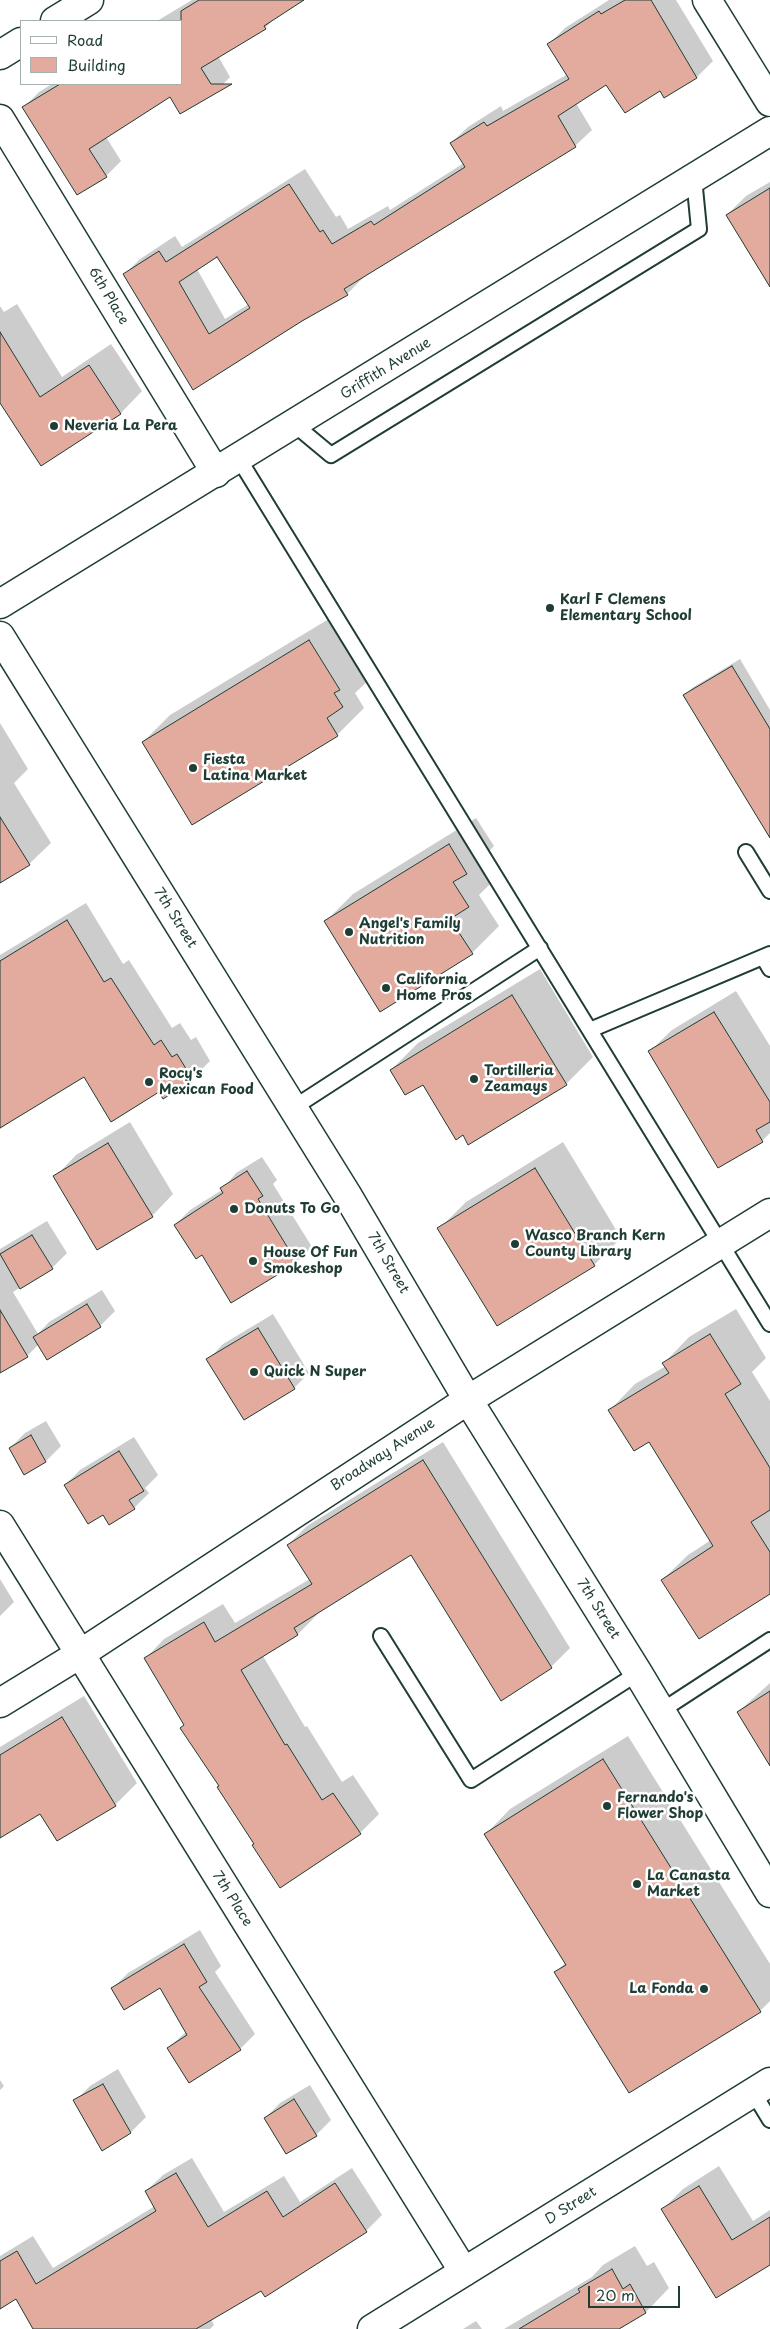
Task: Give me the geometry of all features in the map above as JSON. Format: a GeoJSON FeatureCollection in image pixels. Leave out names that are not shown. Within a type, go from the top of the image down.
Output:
{"type":"FeatureCollection","features":[{"type":"Feature","properties":{"kind":"street"},"geometry":{"type":"LineString","coordinates":[[57,20],[89,0]]}},
{"type":"Feature","properties":{"kind":"street"},"geometry":{"type":"LineString","coordinates":[[707,0],[770,102]]}},
{"type":"Feature","properties":{"kind":"street"},"geometry":{"type":"LineString","coordinates":[[0,55],[20,43]]}},
{"type":"Feature","properties":{"kind":"street","name":"6th Place"},"geometry":{"type":"LineString","coordinates":[[0,120],[228,466]]}},
{"type":"Feature","properties":{"kind":"street","name":"Griffith Avenue"},"geometry":{"type":"LineString","coordinates":[[0,604],[295,425],[770,131]]}},
{"type":"Feature","properties":{"kind":"street","name":"7th Street"},"geometry":{"type":"LineString","coordinates":[[0,636],[374,1239],[468,1400],[638,1673],[770,1893]]}},
{"type":"Feature","properties":{"kind":"street","name":"Broadway Avenue"},"geometry":{"type":"LineString","coordinates":[[0,1703],[80,1654],[468,1400],[770,1213]]}},
{"type":"Feature","properties":{"kind":"street","name":"7th Place"},"geometry":{"type":"LineString","coordinates":[[0,1525],[464,2272]]}},
{"type":"Feature","properties":{"kind":"street","name":"D Street"},"geometry":{"type":"LineString","coordinates":[[372,2329],[762,2087]]}},
{"type":"Feature","properties":{"kind":"lane"},"geometry":{"type":"LineString","coordinates":[[295,425],[331,455],[699,229],[694,178]]}},
{"type":"Feature","properties":{"kind":"lane"},"geometry":{"type":"LineString","coordinates":[[228,466],[540,948],[770,1324]]}},
{"type":"Feature","properties":{"kind":"lane"},"geometry":{"type":"LineString","coordinates":[[746,852],[770,891]]}},
{"type":"Feature","properties":{"kind":"lane"},"geometry":{"type":"LineString","coordinates":[[293,1108],[540,948]]}},
{"type":"Feature","properties":{"kind":"lane"},"geometry":{"type":"LineString","coordinates":[[590,1030],[768,960]]}},
{"type":"Feature","properties":{"kind":"lane"},"geometry":{"type":"LineString","coordinates":[[381,1636],[471,1780],[638,1673]]}},
{"type":"Feature","properties":{"kind":"lane"},"geometry":{"type":"LineString","coordinates":[[661,1711],[770,1640]]}},
{"type":"Feature","properties":{"kind":"lane"},"geometry":{"type":"LineString","coordinates":[[762,2087],[770,2120]]}},
{"type":"Feature","properties":{"kind":"building"},"geometry":{"type":"Polygon","coordinates":[[[199,0],[304,0],[264,26],[266,29],[201,68],[211,84],[232,84],[180,114],[170,97],[89,149],[107,177],[77,195],[22,107],[58,85],[182,85],[181,11],[199,0]]]}},
{"type":"Feature","properties":{"kind":"building"},"geometry":{"type":"Polygon","coordinates":[[[625,0],[651,0],[697,78],[664,98],[660,91],[625,113],[606,85],[558,116],[576,147],[344,289],[348,295],[302,321],[193,390],[123,274],[159,251],[166,262],[289,184],[320,232],[323,230],[332,244],[371,221],[374,225],[465,167],[450,143],[484,122],[487,126],[569,79],[547,44],[599,11],[601,14],[625,0]],[[217,257],[179,282],[209,334],[250,308],[217,257]]]}},
{"type":"Feature","properties":{"kind":"building"},"geometry":{"type":"Polygon","coordinates":[[[770,188],[770,287],[726,215],[770,188]]]}},
{"type":"Feature","properties":{"kind":"building"},"geometry":{"type":"Polygon","coordinates":[[[0,332],[40,397],[89,365],[121,414],[41,466],[0,403],[0,332]]]}},
{"type":"Feature","properties":{"kind":"building"},"geometry":{"type":"Polygon","coordinates":[[[309,640],[340,690],[334,693],[343,707],[327,718],[338,736],[192,825],[142,742],[309,640]]]}},
{"type":"Feature","properties":{"kind":"building"},"geometry":{"type":"Polygon","coordinates":[[[732,666],[770,729],[770,838],[683,695],[732,666]]]}},
{"type":"Feature","properties":{"kind":"building"},"geometry":{"type":"Polygon","coordinates":[[[0,817],[30,865],[0,883],[0,817]]]}},
{"type":"Feature","properties":{"kind":"building"},"geometry":{"type":"Polygon","coordinates":[[[449,844],[467,874],[453,882],[469,907],[450,919],[473,954],[380,1012],[324,921],[449,844]]]}},
{"type":"Feature","properties":{"kind":"building"},"geometry":{"type":"Polygon","coordinates":[[[67,920],[104,982],[111,978],[154,1045],[161,1040],[172,1057],[177,1054],[193,1080],[163,1099],[159,1092],[111,1122],[84,1077],[0,1128],[0,961],[67,920]]]}},
{"type":"Feature","properties":{"kind":"building"},"geometry":{"type":"Polygon","coordinates":[[[512,995],[567,1085],[468,1145],[463,1135],[456,1140],[423,1085],[405,1095],[390,1070],[512,995]]]}},
{"type":"Feature","properties":{"kind":"building"},"geometry":{"type":"Polygon","coordinates":[[[714,1012],[770,1102],[770,1122],[756,1130],[763,1142],[718,1168],[648,1051],[714,1012]]]}},
{"type":"Feature","properties":{"kind":"building"},"geometry":{"type":"Polygon","coordinates":[[[108,1143],[153,1217],[97,1250],[53,1176],[108,1143]]]}},
{"type":"Feature","properties":{"kind":"building"},"geometry":{"type":"Polygon","coordinates":[[[535,1168],[595,1266],[497,1326],[437,1228],[535,1168]]]}},
{"type":"Feature","properties":{"kind":"building"},"geometry":{"type":"Polygon","coordinates":[[[247,1171],[263,1196],[258,1199],[297,1263],[231,1303],[202,1255],[196,1259],[174,1225],[223,1193],[220,1188],[247,1171]]]}},
{"type":"Feature","properties":{"kind":"building"},"geometry":{"type":"Polygon","coordinates":[[[32,1235],[53,1269],[20,1289],[0,1254],[32,1235]]]}},
{"type":"Feature","properties":{"kind":"building"},"geometry":{"type":"Polygon","coordinates":[[[87,1304],[101,1327],[47,1360],[33,1337],[87,1304]]]}},
{"type":"Feature","properties":{"kind":"building"},"geometry":{"type":"Polygon","coordinates":[[[0,1310],[28,1357],[0,1373],[0,1310]]]}},
{"type":"Feature","properties":{"kind":"building"},"geometry":{"type":"Polygon","coordinates":[[[258,1328],[295,1389],[244,1420],[206,1359],[258,1328]]]}},
{"type":"Feature","properties":{"kind":"building"},"geometry":{"type":"Polygon","coordinates":[[[710,1334],[741,1384],[725,1394],[770,1468],[770,1510],[751,1522],[770,1552],[770,1594],[699,1639],[661,1580],[713,1546],[649,1442],[634,1451],[608,1410],[669,1373],[662,1363],[710,1334]]]}},
{"type":"Feature","properties":{"kind":"building"},"geometry":{"type":"Polygon","coordinates":[[[31,1435],[46,1462],[24,1475],[9,1448],[31,1435]]]}},
{"type":"Feature","properties":{"kind":"building"},"geometry":{"type":"Polygon","coordinates":[[[119,1451],[144,1491],[129,1500],[135,1509],[109,1525],[103,1515],[88,1524],[64,1485],[119,1451]]]}},
{"type":"Feature","properties":{"kind":"building"},"geometry":{"type":"Polygon","coordinates":[[[423,1460],[552,1668],[501,1701],[411,1555],[294,1628],[298,1635],[241,1670],[285,1745],[287,1744],[322,1800],[333,1793],[361,1834],[280,1888],[217,1787],[219,1786],[180,1728],[184,1725],[144,1658],[204,1622],[215,1642],[312,1584],[287,1545],[423,1460]]]}},
{"type":"Feature","properties":{"kind":"building"},"geometry":{"type":"Polygon","coordinates":[[[770,1691],[770,1766],[737,1712],[770,1691]]]}},
{"type":"Feature","properties":{"kind":"building"},"geometry":{"type":"Polygon","coordinates":[[[62,1717],[116,1806],[57,1841],[40,1814],[0,1838],[0,1755],[62,1717]]]}},
{"type":"Feature","properties":{"kind":"building"},"geometry":{"type":"Polygon","coordinates":[[[603,1759],[761,2012],[629,2093],[554,1972],[566,1965],[484,1834],[603,1759]]]}},
{"type":"Feature","properties":{"kind":"building"},"geometry":{"type":"Polygon","coordinates":[[[184,1944],[207,1982],[199,1987],[241,2050],[189,2083],[167,2048],[187,2035],[160,1988],[124,2010],[111,1988],[184,1944]]]}},
{"type":"Feature","properties":{"kind":"building"},"geometry":{"type":"Polygon","coordinates":[[[103,2084],[131,2133],[102,2151],[73,2100],[103,2084]]]}},
{"type":"Feature","properties":{"kind":"building"},"geometry":{"type":"Polygon","coordinates":[[[294,2099],[317,2136],[286,2154],[264,2118],[294,2099]]]}},
{"type":"Feature","properties":{"kind":"building"},"geometry":{"type":"Polygon","coordinates":[[[176,2173],[208,2227],[267,2191],[283,2217],[335,2183],[367,2232],[265,2297],[261,2291],[196,2329],[33,2329],[16,2299],[0,2309],[0,2261],[17,2251],[36,2284],[156,2211],[145,2191],[176,2173]]]}},
{"type":"Feature","properties":{"kind":"building"},"geometry":{"type":"Polygon","coordinates":[[[699,2186],[732,2240],[770,2217],[770,2265],[716,2298],[661,2209],[699,2186]]]}},
{"type":"Feature","properties":{"kind":"building"},"geometry":{"type":"Polygon","coordinates":[[[612,2269],[623,2289],[630,2284],[646,2313],[619,2329],[519,2329],[580,2292],[578,2289],[612,2269]]]}},
{"type":"Feature","properties":{"kind":"place","name":"Neveria La Pera"},"geometry":{"type":"Point","coordinates":[54,426]}},
{"type":"Feature","properties":{"kind":"place","name":"Karl F Clemens Elementary School"},"geometry":{"type":"Point","coordinates":[550,608]}},
{"type":"Feature","properties":{"kind":"place","name":"Fiesta Latina Market"},"geometry":{"type":"Point","coordinates":[193,768]}},
{"type":"Feature","properties":{"kind":"place","name":"Angel's Family Nutrition"},"geometry":{"type":"Point","coordinates":[349,932]}},
{"type":"Feature","properties":{"kind":"place","name":"California Home Pros"},"geometry":{"type":"Point","coordinates":[386,988]}},
{"type":"Feature","properties":{"kind":"place","name":"Tortilleria Zeamays"},"geometry":{"type":"Point","coordinates":[474,1079]}},
{"type":"Feature","properties":{"kind":"place","name":"Rocy's Mexican Food"},"geometry":{"type":"Point","coordinates":[149,1082]}},
{"type":"Feature","properties":{"kind":"place","name":"Donuts To Go"},"geometry":{"type":"Point","coordinates":[234,1209]}},
{"type":"Feature","properties":{"kind":"place","name":"Wasco Branch Kern County Library"},"geometry":{"type":"Point","coordinates":[515,1244]}},
{"type":"Feature","properties":{"kind":"place","name":"House Of Fun Smokeshop"},"geometry":{"type":"Point","coordinates":[253,1261]}},
{"type":"Feature","properties":{"kind":"place","name":"Quick N Super"},"geometry":{"type":"Point","coordinates":[254,1372]}},
{"type":"Feature","properties":{"kind":"place","name":"Fernando's Flower Shop"},"geometry":{"type":"Point","coordinates":[607,1806]}},
{"type":"Feature","properties":{"kind":"place","name":"La Canasta Market"},"geometry":{"type":"Point","coordinates":[637,1884]}},
{"type":"Feature","properties":{"kind":"place","name":"La Fonda"},"geometry":{"type":"Point","coordinates":[704,1989]}}]}
